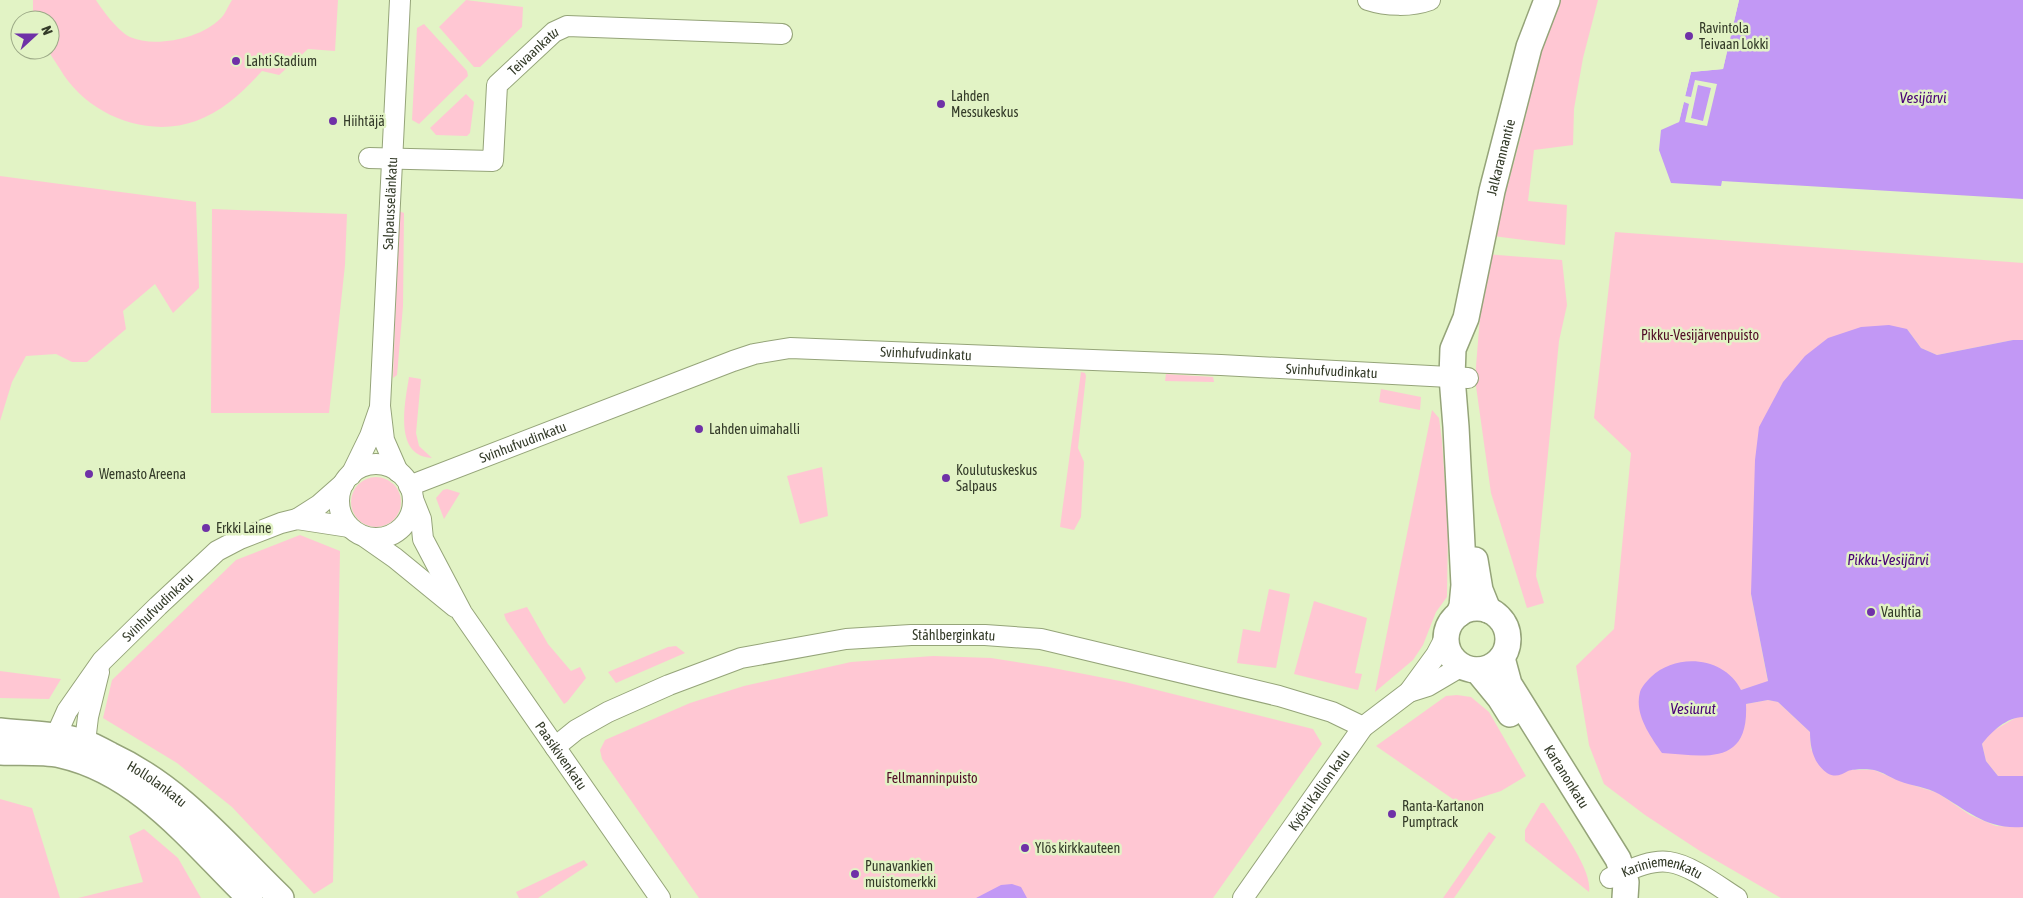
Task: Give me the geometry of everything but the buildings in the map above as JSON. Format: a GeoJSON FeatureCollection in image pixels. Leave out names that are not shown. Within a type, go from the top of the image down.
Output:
{"type":"FeatureCollection","features":[{"type":"Feature","properties":{"kind":"main road","name":"Jalkarannantie"},"geometry":{"type":"LineString","coordinates":[[1488,610],[1480,590],[1475,569],[1460,378],[1453,349],[1466,318],[1494,182],[1528,47],[1547,0]]}},
{"type":"Feature","properties":{"kind":"main road","name":"Jalkarannantie"},"geometry":{"type":"LineString","coordinates":[[1459,614],[1464,585],[1456,427],[1460,378]]}},
{"type":"Feature","properties":{"kind":"main road"},"geometry":{"type":"LineString","coordinates":[[1478,608],[1488,610],[1502,620],[1506,628],[1508,638],[1506,648],[1502,658],[1491,667],[1469,668],[1450,654],[1446,636],[1453,620],[1459,614],[1478,608]]}},
{"type":"Feature","properties":{"kind":"main road","name":"Kartanonkatu"},"geometry":{"type":"LineString","coordinates":[[1502,658],[1509,684],[1610,846],[1614,883]]}},
{"type":"Feature","properties":{"kind":"main road","name":"Kartanonkatu"},"geometry":{"type":"LineString","coordinates":[[1469,668],[1500,698],[1598,852],[1614,883]]}},
{"type":"Feature","properties":{"kind":"main road","name":"Hollolankatu"},"geometry":{"type":"LineString","coordinates":[[0,732],[81,751],[151,802],[259,896]]}},
{"type":"Feature","properties":{"kind":"main road","name":"Hollolankatu"},"geometry":{"type":"LineString","coordinates":[[0,752],[52,745]]}},
{"type":"Feature","properties":{"kind":"main road","name":"Kartanonkatu"},"geometry":{"type":"LineString","coordinates":[[1614,883],[1626,882],[1625,898]]}},
{"type":"Feature","properties":{"kind":"street","name":"Salpausselänkatu"},"geometry":{"type":"LineString","coordinates":[[400,0],[380,406],[384,440],[407,486]]}},
{"type":"Feature","properties":{"kind":"street"},"geometry":{"type":"LineString","coordinates":[[1368,0],[1380,4],[1430,0]]}},
{"type":"Feature","properties":{"kind":"street","name":"Teivaankatu"},"geometry":{"type":"LineString","coordinates":[[392,159],[493,161],[497,85],[554,32],[567,26],[782,34]]}},
{"type":"Feature","properties":{"kind":"street"},"geometry":{"type":"LineString","coordinates":[[369,158],[392,159]]}},
{"type":"Feature","properties":{"kind":"street","name":"Svinhufvudinkatu"},"geometry":{"type":"LineString","coordinates":[[407,486],[733,360],[754,354],[790,348],[1202,364],[1460,378]]}},
{"type":"Feature","properties":{"kind":"street","name":"Salpausselänkatu"},"geometry":{"type":"LineString","coordinates":[[347,479],[370,436],[380,406]]}},
{"type":"Feature","properties":{"kind":"street"},"geometry":{"type":"LineString","coordinates":[[374,465],[382,465],[407,486],[408,519],[395,533],[376,538],[357,532],[342,517],[339,506],[340,494],[347,479],[357,470],[374,465]]}},
{"type":"Feature","properties":{"kind":"street","name":"Svinhufvudinkatu"},"geometry":{"type":"LineString","coordinates":[[52,745],[67,711],[102,661],[217,551],[240,539],[281,523],[297,519],[319,505],[347,479]]}},
{"type":"Feature","properties":{"kind":"street","name":"Paasikivenkatu"},"geometry":{"type":"LineString","coordinates":[[407,486],[421,518],[423,538],[462,613],[660,898]]}},
{"type":"Feature","properties":{"kind":"street","name":"Svinhufvudinkatu"},"geometry":{"type":"LineString","coordinates":[[297,519],[357,532]]}},
{"type":"Feature","properties":{"kind":"street","name":"Paasikivenkatu"},"geometry":{"type":"LineString","coordinates":[[357,532],[395,558],[462,613]]}},
{"type":"Feature","properties":{"kind":"street","name":"Ståhlberginkatu"},"geometry":{"type":"LineString","coordinates":[[555,747],[576,730],[608,712],[669,685],[741,658],[846,639],[912,635],[985,635],[1041,639],[1279,696],[1332,712],[1363,727]]}},
{"type":"Feature","properties":{"kind":"street","name":"Kyösti Kallion katu"},"geometry":{"type":"LineString","coordinates":[[1243,898],[1363,727],[1408,692],[1436,655],[1446,636]]}},
{"type":"Feature","properties":{"kind":"street"},"geometry":{"type":"LineString","coordinates":[[81,751],[102,661]]}},
{"type":"Feature","properties":{"kind":"street","name":"Kyösti Kallion katu"},"geometry":{"type":"LineString","coordinates":[[1408,692],[1428,686],[1469,668]]}},
{"type":"Feature","properties":{"kind":"street","name":"Kariniemenkatu"},"geometry":{"type":"LineString","coordinates":[[1614,883],[1649,864],[1668,861],[1690,869],[1737,898]]}},
{"type":"Feature","properties":{"kind":"green space","name":"Lahti Stadium"},"geometry":{"type":"Polygon","coordinates":[[[33,0],[96,0],[111,20],[125,34],[151,42],[176,40],[201,32],[222,17],[232,0],[338,0],[335,51],[308,49],[279,75],[262,71],[232,100],[206,117],[177,126],[157,127],[119,119],[85,99],[71,85],[54,60],[60,60],[60,10],[33,10],[33,0]]]}},
{"type":"Feature","properties":{"kind":"green space"},"geometry":{"type":"Polygon","coordinates":[[[466,0],[523,7],[522,27],[480,67],[474,67],[439,27],[466,0]]]}},
{"type":"Feature","properties":{"kind":"green space"},"geometry":{"type":"Polygon","coordinates":[[[1559,0],[1598,0],[1583,58],[1574,109],[1573,145],[1534,150],[1528,201],[1567,205],[1565,245],[1493,236],[1518,148],[1543,43],[1559,0]]]}},
{"type":"Feature","properties":{"kind":"green space"},"geometry":{"type":"Polygon","coordinates":[[[424,24],[467,71],[468,76],[419,124],[412,120],[417,28],[424,24]]]}},
{"type":"Feature","properties":{"kind":"green space"},"geometry":{"type":"Polygon","coordinates":[[[466,94],[474,102],[470,133],[467,136],[436,135],[430,128],[466,94]]]}},
{"type":"Feature","properties":{"kind":"green space"},"geometry":{"type":"Polygon","coordinates":[[[0,176],[196,202],[199,288],[173,313],[155,284],[123,311],[126,329],[87,362],[72,362],[56,354],[26,356],[12,382],[0,421],[0,176]]]}},
{"type":"Feature","properties":{"kind":"green space"},"geometry":{"type":"Polygon","coordinates":[[[212,209],[347,214],[345,265],[329,413],[211,413],[212,209]]]}},
{"type":"Feature","properties":{"kind":"green space"},"geometry":{"type":"Polygon","coordinates":[[[399,211],[404,213],[403,306],[397,375],[393,378],[399,211]]]}},
{"type":"Feature","properties":{"kind":"green space","name":"Pikku-Vesijärvenpuisto"},"geometry":{"type":"Polygon","coordinates":[[[1615,232],[2023,263],[2023,340],[2013,340],[1937,355],[1921,348],[1907,329],[1751,594],[1768,682],[1741,690],[1746,704],[1768,700],[1778,702],[1810,732],[1811,750],[1848,770],[1874,770],[1900,781],[1938,793],[1970,815],[1996,826],[2023,827],[2023,898],[1781,898],[1700,851],[1645,815],[1604,784],[1589,745],[1576,666],[1614,629],[1631,453],[1594,418],[1615,232]]]}},
{"type":"Feature","properties":{"kind":"green space"},"geometry":{"type":"Polygon","coordinates":[[[1485,254],[1562,260],[1567,305],[1559,341],[1536,576],[1544,603],[1527,608],[1491,493],[1475,379],[1485,254]]]}},
{"type":"Feature","properties":{"kind":"green space"},"geometry":{"type":"Polygon","coordinates":[[[1081,372],[1085,373],[1086,376],[1078,448],[1084,462],[1081,517],[1074,530],[1060,527],[1081,372]]]}},
{"type":"Feature","properties":{"kind":"green space"},"geometry":{"type":"Polygon","coordinates":[[[1166,374],[1213,377],[1214,382],[1165,381],[1166,374]]]}},
{"type":"Feature","properties":{"kind":"green space"},"geometry":{"type":"Polygon","coordinates":[[[409,377],[421,379],[416,433],[419,446],[432,458],[420,455],[411,448],[407,438],[404,414],[409,377]]]}},
{"type":"Feature","properties":{"kind":"green space"},"geometry":{"type":"Polygon","coordinates":[[[1381,389],[1421,397],[1420,410],[1379,402],[1381,389]]]}},
{"type":"Feature","properties":{"kind":"green space"},"geometry":{"type":"Polygon","coordinates":[[[1432,410],[1439,418],[1442,441],[1448,527],[1447,597],[1436,612],[1423,645],[1413,660],[1375,692],[1432,410]]]}},
{"type":"Feature","properties":{"kind":"green space"},"geometry":{"type":"Polygon","coordinates":[[[822,467],[828,516],[800,524],[787,476],[822,467]]]}},
{"type":"Feature","properties":{"kind":"green space"},"geometry":{"type":"Polygon","coordinates":[[[371,477],[381,477],[394,484],[401,497],[401,507],[394,520],[381,527],[371,527],[362,523],[355,516],[351,507],[351,497],[355,488],[362,481],[371,477]]]}},
{"type":"Feature","properties":{"kind":"green space"},"geometry":{"type":"Polygon","coordinates":[[[447,489],[460,493],[444,519],[436,498],[443,490],[447,489]]]}},
{"type":"Feature","properties":{"kind":"green space"},"geometry":{"type":"Polygon","coordinates":[[[300,535],[340,551],[333,882],[314,894],[232,807],[177,763],[103,718],[112,680],[236,560],[300,535]]]}},
{"type":"Feature","properties":{"kind":"green space"},"geometry":{"type":"Polygon","coordinates":[[[1269,589],[1290,594],[1276,668],[1237,663],[1243,629],[1260,632],[1269,589]]]}},
{"type":"Feature","properties":{"kind":"green space"},"geometry":{"type":"Polygon","coordinates":[[[1314,601],[1367,618],[1355,673],[1362,674],[1358,690],[1294,674],[1314,601]]]}},
{"type":"Feature","properties":{"kind":"green space"},"geometry":{"type":"Polygon","coordinates":[[[527,607],[548,644],[571,671],[580,667],[586,678],[564,704],[506,620],[504,614],[527,607]]]}},
{"type":"Feature","properties":{"kind":"green space"},"geometry":{"type":"Polygon","coordinates":[[[676,646],[685,653],[616,683],[608,672],[668,647],[676,646]]]}},
{"type":"Feature","properties":{"kind":"green space","name":"Fellmanninpuisto"},"geometry":{"type":"Polygon","coordinates":[[[933,656],[991,658],[1125,682],[1313,729],[1322,744],[1213,898],[699,898],[602,759],[600,750],[605,740],[690,703],[744,686],[851,662],[933,656]]]}},
{"type":"Feature","properties":{"kind":"green space"},"geometry":{"type":"Polygon","coordinates":[[[0,671],[61,679],[49,699],[0,698],[0,671]]]}},
{"type":"Feature","properties":{"kind":"green space"},"geometry":{"type":"Polygon","coordinates":[[[1446,696],[1471,697],[1489,712],[1526,776],[1501,791],[1460,804],[1376,746],[1446,696]]]}},
{"type":"Feature","properties":{"kind":"green space"},"geometry":{"type":"Polygon","coordinates":[[[2017,717],[2023,717],[2023,776],[1998,776],[1986,761],[1982,744],[1991,732],[2017,717]]]}},
{"type":"Feature","properties":{"kind":"green space"},"geometry":{"type":"Polygon","coordinates":[[[0,799],[32,808],[60,898],[0,898],[0,799]]]}},
{"type":"Feature","properties":{"kind":"green space"},"geometry":{"type":"Polygon","coordinates":[[[1541,803],[1544,803],[1573,846],[1589,882],[1589,892],[1525,841],[1525,830],[1541,803]]]}},
{"type":"Feature","properties":{"kind":"green space"},"geometry":{"type":"Polygon","coordinates":[[[144,829],[178,858],[201,898],[78,898],[143,882],[129,836],[144,829]]]}},
{"type":"Feature","properties":{"kind":"green space"},"geometry":{"type":"Polygon","coordinates":[[[1489,832],[1496,837],[1454,898],[1443,898],[1489,832]]]}},
{"type":"Feature","properties":{"kind":"green space"},"geometry":{"type":"Polygon","coordinates":[[[584,860],[588,865],[538,898],[519,898],[516,892],[584,860]]]}},
{"type":"Feature","properties":{"kind":"water","name":"Vesijärvi"},"geometry":{"type":"Polygon","coordinates":[[[1739,0],[2023,0],[2023,199],[1722,181],[1721,186],[1671,183],[1659,150],[1661,130],[1679,122],[1691,72],[1723,69],[1739,0]]]}},
{"type":"Feature","properties":{"kind":"water","name":"Pikku-Vesijärvi"},"geometry":{"type":"Polygon","coordinates":[[[1889,325],[1907,329],[1921,348],[1937,355],[2013,340],[2023,340],[2023,717],[2005,722],[1982,744],[1986,761],[1998,776],[2023,776],[2023,827],[2010,827],[1988,822],[1969,813],[1939,794],[1899,781],[1874,770],[1853,770],[1843,774],[1830,775],[1815,760],[1810,732],[1778,702],[1768,700],[1746,704],[1745,724],[1740,738],[1732,748],[1722,753],[1709,755],[1662,753],[1648,732],[1641,716],[1639,700],[1642,688],[1651,677],[1662,669],[1674,664],[1687,661],[1712,665],[1734,679],[1741,690],[1768,681],[1751,594],[1755,460],[1759,427],[1783,382],[1805,356],[1828,338],[1861,327],[1889,325]]]}},
{"type":"Feature","properties":{"kind":"water"},"geometry":{"type":"Polygon","coordinates":[[[1012,884],[1021,887],[1027,898],[976,898],[1001,885],[1012,884]]]}},
{"type":"Feature","properties":{"kind":"pier"},"geometry":{"type":"Polygon","coordinates":[[[1736,0],[1739,0],[1723,69],[1691,72],[1685,96],[1691,97],[1695,80],[1717,84],[1707,126],[1685,122],[1689,104],[1684,102],[1679,122],[1671,123],[1677,120],[1689,70],[1721,67],[1736,0]],[[1698,85],[1691,118],[1703,121],[1711,88],[1698,85]]]}},
{"type":"Feature","properties":{"kind":"place","name":"Ravintola Teivaan Lokki"},"geometry":{"type":"Point","coordinates":[1689,36]}},
{"type":"Feature","properties":{"kind":"place","name":"Lahti Stadium"},"geometry":{"type":"Point","coordinates":[236,61]}},
{"type":"Feature","properties":{"kind":"place","name":"Lahden Messukeskus"},"geometry":{"type":"Point","coordinates":[941,104]}},
{"type":"Feature","properties":{"kind":"place","name":"Hiihtäjä"},"geometry":{"type":"Point","coordinates":[333,121]}},
{"type":"Feature","properties":{"kind":"place","name":"Lahden uimahalli"},"geometry":{"type":"Point","coordinates":[699,429]}},
{"type":"Feature","properties":{"kind":"place","name":"Wemasto Areena"},"geometry":{"type":"Point","coordinates":[89,474]}},
{"type":"Feature","properties":{"kind":"place","name":"Koulutuskeskus Salpaus"},"geometry":{"type":"Point","coordinates":[946,478]}},
{"type":"Feature","properties":{"kind":"place","name":"Erkki Laine"},"geometry":{"type":"Point","coordinates":[206,528]}},
{"type":"Feature","properties":{"kind":"place","name":"Vauhtia"},"geometry":{"type":"Point","coordinates":[1871,612]}},
{"type":"Feature","properties":{"kind":"place","name":"Ranta-Kartanon Pumptrack"},"geometry":{"type":"Point","coordinates":[1392,814]}},
{"type":"Feature","properties":{"kind":"place","name":"Ylös kirkkauteen"},"geometry":{"type":"Point","coordinates":[1025,848]}},
{"type":"Feature","properties":{"kind":"place","name":"Punavankien muistomerkki"},"geometry":{"type":"Point","coordinates":[855,874]}},
{"type":"Feature","properties":{"kind":"water label","name":"Vesiurut"},"geometry":{"type":"Point","coordinates":[1693,708]}}]}
